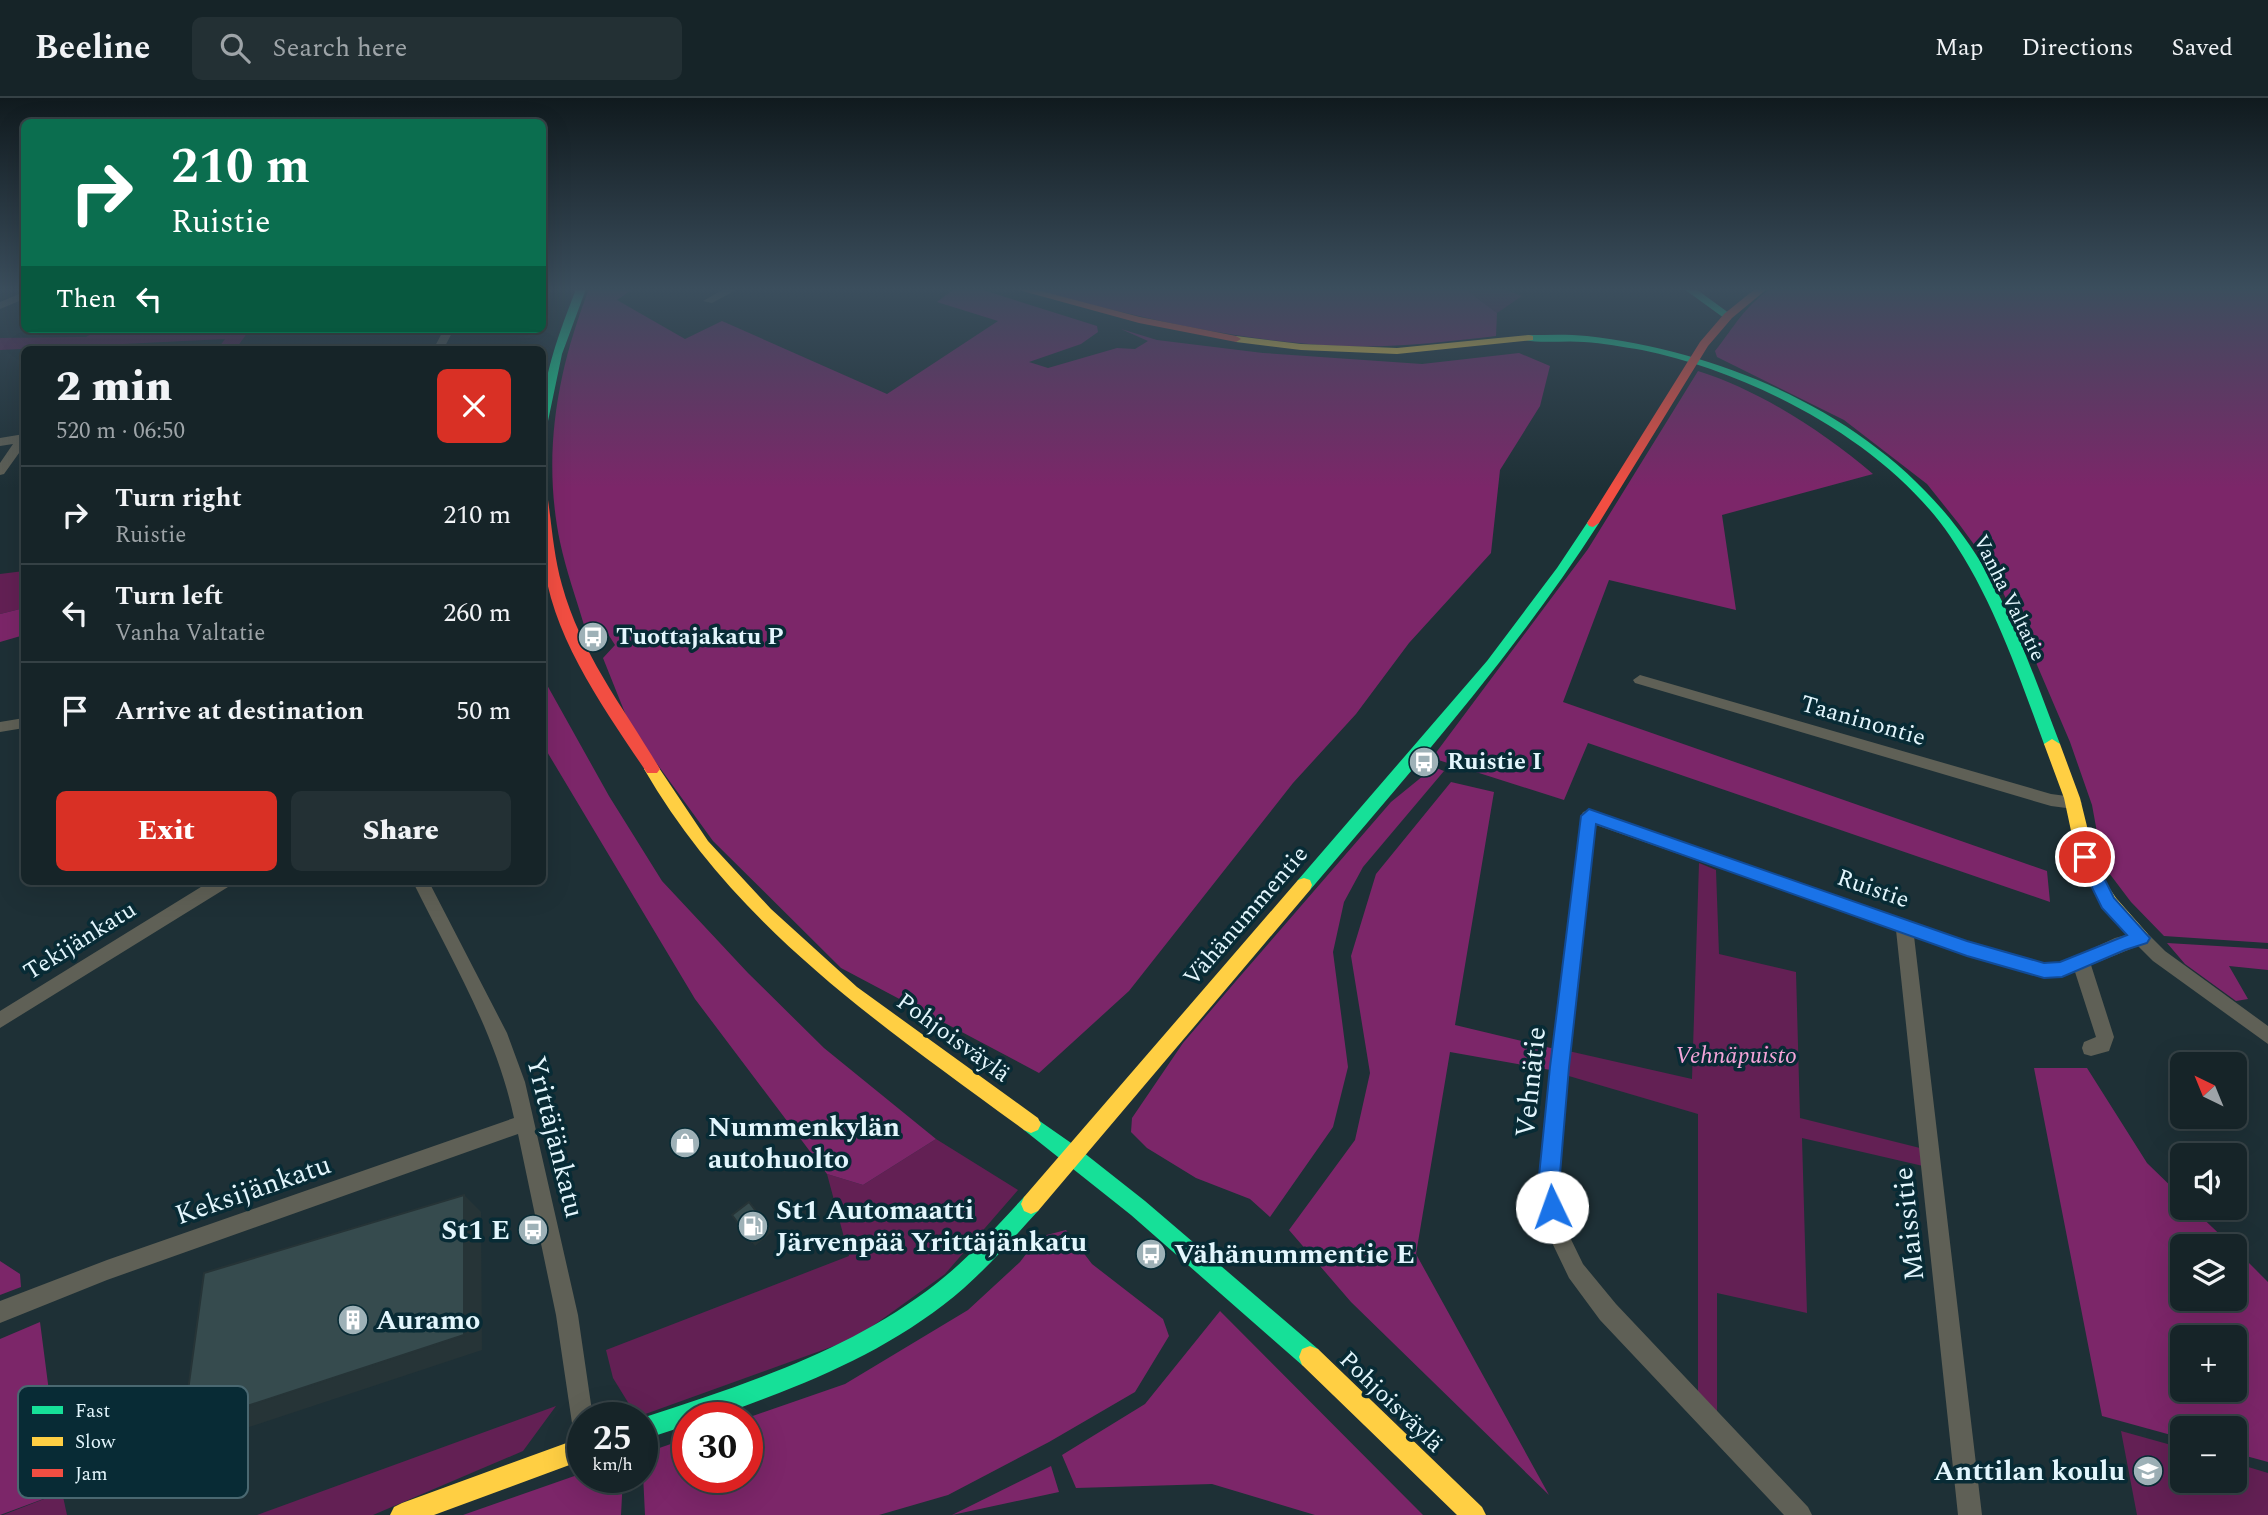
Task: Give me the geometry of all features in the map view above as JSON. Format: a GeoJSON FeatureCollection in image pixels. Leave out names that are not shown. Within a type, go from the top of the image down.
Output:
{"type":"FeatureCollection","features":[{"type":"Feature","properties":{"kind":"street"},"geometry":{"type":"LineString","coordinates":[[546,398],[556,355]]}},
{"type":"Feature","properties":{"kind":"street","name":"Vanha Valtatie"},"geometry":{"type":"LineString","coordinates":[[1677,355],[1695,359],[1758,385],[1848,435],[1878,456],[1944,518],[1976,568],[2050,738],[2074,803],[2087,866],[2108,903],[2141,938]]}},
{"type":"Feature","properties":{"kind":"street","name":"Vähänummentie"},"geometry":{"type":"LineString","coordinates":[[658,1424],[755,1391],[824,1363],[898,1325],[949,1287],[1030,1205],[1454,710],[1563,571],[1698,355]]}},
{"type":"Feature","properties":{"kind":"street"},"geometry":{"type":"LineString","coordinates":[[0,442],[21,439]]}},
{"type":"Feature","properties":{"kind":"street"},"geometry":{"type":"LineString","coordinates":[[0,471],[21,443]]}},
{"type":"Feature","properties":{"kind":"street","name":"Pohjoisväylä"},"geometry":{"type":"LineString","coordinates":[[546,528],[552,569],[569,622],[606,699],[702,845],[765,914],[851,992],[1074,1156],[1265,1316],[1349,1392],[1474,1515]]}},
{"type":"Feature","properties":{"kind":"street","name":"Taaninontie"},"geometry":{"type":"LineString","coordinates":[[1640,680],[2051,800],[2074,803]]}},
{"type":"Feature","properties":{"kind":"street"},"geometry":{"type":"LineString","coordinates":[[0,727],[21,724]]}},
{"type":"Feature","properties":{"kind":"street","name":"Ruistie"},"geometry":{"type":"LineString","coordinates":[[1589,816],[1967,948],[2044,971],[2062,970],[2122,943],[2141,938]]}},
{"type":"Feature","properties":{"kind":"street","name":"Vehnätie"},"geometry":{"type":"LineString","coordinates":[[1589,816],[1559,1067],[1549,1186],[1555,1228],[1576,1271],[1608,1312],[1800,1515]]}},
{"type":"Feature","properties":{"kind":"street","name":"Tekijänkatu"},"geometry":{"type":"LineString","coordinates":[[0,1020],[217,885]]}},
{"type":"Feature","properties":{"kind":"street","name":"Yrittäjänkatu"},"geometry":{"type":"LineString","coordinates":[[423,885],[501,1039],[516,1082],[567,1315],[580,1402]]}},
{"type":"Feature","properties":{"kind":"street","name":"Maissitie"},"geometry":{"type":"LineString","coordinates":[[1904,926],[1970,1515]]}},
{"type":"Feature","properties":{"kind":"street"},"geometry":{"type":"LineString","coordinates":[[2141,938],[2159,956],[2268,1036]]}},
{"type":"Feature","properties":{"kind":"street"},"geometry":{"type":"LineString","coordinates":[[2081,962],[2105,1037],[2103,1045],[2091,1048]]}},
{"type":"Feature","properties":{"kind":"street","name":"Keksijänkatu"},"geometry":{"type":"LineString","coordinates":[[0,1312],[107,1270],[525,1123]]}},
{"type":"Feature","properties":{"kind":"street"},"geometry":{"type":"LineString","coordinates":[[402,1515],[567,1454]]}},
{"type":"Feature","properties":{"kind":"green space"},"geometry":{"type":"Polygon","coordinates":[[[21,571],[21,609],[0,614],[0,574],[21,571]]]}},
{"type":"Feature","properties":{"kind":"green space","name":"Vehnäpuisto"},"geometry":{"type":"Polygon","coordinates":[[[1699,863],[1716,870],[1719,954],[1796,972],[1800,1118],[1920,1148],[1923,1166],[1802,1138],[1807,1313],[1717,1293],[1717,1419],[1698,1396],[1698,1114],[1562,1074],[1564,1050],[1692,1079],[1699,863]]]}},
{"type":"Feature","properties":{"kind":"green space"},"geometry":{"type":"Polygon","coordinates":[[[936,1139],[1018,1190],[945,1274],[856,1338],[679,1402],[672,1402],[658,1409],[658,1402],[628,1402],[613,1378],[606,1350],[849,1256],[827,1174],[863,1185],[936,1139]]]}},
{"type":"Feature","properties":{"kind":"green space"},"geometry":{"type":"Polygon","coordinates":[[[556,1406],[523,1451],[373,1515],[257,1515],[556,1406]]]}},
{"type":"Feature","properties":{"kind":"green space"},"geometry":{"type":"Polygon","coordinates":[[[2121,1431],[2170,1445],[2170,1493],[2247,1493],[2247,1467],[2268,1473],[2268,1515],[2137,1515],[2121,1431]]]}},
{"type":"Feature","properties":{"kind":"green space"},"geometry":{"type":"Polygon","coordinates":[[[47,1498],[63,1498],[67,1515],[3,1515],[47,1498]]]}},
{"type":"Feature","properties":{"kind":"shaded area"},"geometry":{"type":"Polygon","coordinates":[[[567,355],[799,355],[887,394],[946,355],[1049,355],[1029,362],[1048,368],[1092,355],[1294,355],[1422,364],[1524,355],[1550,366],[1540,406],[1500,470],[1491,553],[1409,643],[1356,714],[1293,783],[1129,991],[1039,1073],[841,968],[713,841],[631,728],[603,658],[615,645],[608,634],[589,633],[584,625],[562,552],[552,477],[561,382],[567,355]]]}},
{"type":"Feature","properties":{"kind":"shaded area"},"geometry":{"type":"Polygon","coordinates":[[[2268,355],[2268,943],[2164,936],[2131,902],[2103,865],[2092,805],[2070,742],[2022,630],[1989,565],[1959,524],[1927,484],[1844,420],[1717,357],[2268,355]]]}},
{"type":"Feature","properties":{"kind":"shaded area"},"geometry":{"type":"Polygon","coordinates":[[[1698,371],[1722,379],[1768,401],[1812,428],[1873,474],[1722,515],[1736,610],[1609,580],[1563,702],[2047,871],[2050,902],[1588,743],[1564,800],[1432,758],[1588,549],[1698,371]]]}},
{"type":"Feature","properties":{"kind":"shaded area"},"geometry":{"type":"Polygon","coordinates":[[[21,609],[21,636],[0,642],[0,614],[21,609]]]}},
{"type":"Feature","properties":{"kind":"shaded area"},"geometry":{"type":"Polygon","coordinates":[[[546,683],[609,796],[662,881],[748,973],[824,1048],[936,1139],[863,1185],[827,1174],[695,999],[546,750],[546,683]]]}},
{"type":"Feature","properties":{"kind":"shaded area"},"geometry":{"type":"Polygon","coordinates":[[[1434,767],[1444,771],[1363,867],[1344,902],[1333,952],[1348,1067],[1333,1127],[1270,1217],[1250,1199],[1196,1178],[1147,1148],[1131,1132],[1132,1118],[1183,1043],[1236,981],[1391,802],[1434,767]]]}},
{"type":"Feature","properties":{"kind":"shaded area"},"geometry":{"type":"Polygon","coordinates":[[[1451,782],[1494,792],[1455,1025],[1559,1050],[1556,1071],[1450,1052],[1416,1254],[1549,1495],[1351,1302],[1289,1230],[1355,1140],[1370,1073],[1351,956],[1376,874],[1451,782]]]}},
{"type":"Feature","properties":{"kind":"shaded area"},"geometry":{"type":"Polygon","coordinates":[[[2167,943],[2268,949],[2268,970],[2229,966],[2248,999],[2236,1001],[2185,964],[2167,943]]]}},
{"type":"Feature","properties":{"kind":"shaded area"},"geometry":{"type":"Polygon","coordinates":[[[2034,1068],[2087,1068],[2147,1163],[2170,1185],[2170,1220],[2205,1220],[2219,1234],[2170,1234],[2170,1311],[2247,1311],[2247,1261],[2268,1282],[2268,1462],[2247,1456],[2247,1416],[2170,1416],[2170,1435],[2102,1416],[2034,1068]]]}},
{"type":"Feature","properties":{"kind":"shaded area"},"geometry":{"type":"Polygon","coordinates":[[[1066,1230],[1092,1264],[1163,1319],[1169,1336],[1135,1392],[1049,1442],[948,1495],[879,1515],[645,1515],[644,1493],[658,1493],[658,1448],[672,1444],[672,1493],[763,1493],[763,1412],[845,1384],[968,1310],[1020,1262],[1039,1237],[1066,1230]]]}},
{"type":"Feature","properties":{"kind":"shaded area"},"geometry":{"type":"Polygon","coordinates":[[[0,1261],[20,1274],[21,1287],[0,1295],[0,1261]]]}},
{"type":"Feature","properties":{"kind":"shaded area"},"geometry":{"type":"Polygon","coordinates":[[[1220,1311],[1423,1515],[1315,1515],[1212,1484],[1076,1488],[1062,1455],[1145,1404],[1220,1311]]]}},
{"type":"Feature","properties":{"kind":"shaded area"},"geometry":{"type":"Polygon","coordinates":[[[40,1322],[48,1386],[18,1386],[18,1498],[46,1498],[0,1515],[0,1339],[40,1322]]]}},
{"type":"Feature","properties":{"kind":"shaded area"},"geometry":{"type":"Polygon","coordinates":[[[1051,1466],[1059,1492],[952,1515],[1051,1466]]]}},
{"type":"Feature","properties":{"kind":"shaded area"},"geometry":{"type":"Polygon","coordinates":[[[567,1479],[567,1493],[622,1493],[621,1515],[463,1515],[567,1479]]]}},
{"type":"Feature","properties":{"kind":"building","name":"Auramo"},"geometry":{"type":"Polygon","coordinates":[[[464,1195],[464,1335],[248,1406],[248,1386],[189,1386],[204,1273],[464,1195]]]}},
{"type":"Feature","properties":{"kind":"building","name":"St1 Automaatti Järvenpää Yrittäjänkatu"},"geometry":{"type":"Polygon","coordinates":[[[749,1202],[769,1228],[752,1242],[732,1215],[749,1202]]]}},
{"type":"Feature","properties":{"kind":"traffic: fast"},"geometry":{"type":"LineString","coordinates":[[546,403],[557,355]]}},
{"type":"Feature","properties":{"kind":"traffic: fast"},"geometry":{"type":"LineString","coordinates":[[1672,355],[1764,387],[1821,416],[1873,450],[1918,489],[1954,532],[1984,582],[2009,635],[2052,744]]}},
{"type":"Feature","properties":{"kind":"traffic: fast"},"geometry":{"type":"LineString","coordinates":[[1304,885],[1492,664],[1528,618],[1593,523]]}},
{"type":"Feature","properties":{"kind":"traffic: fast"},"geometry":{"type":"LineString","coordinates":[[1031,1124],[1138,1208],[1310,1357]]}},
{"type":"Feature","properties":{"kind":"traffic: fast"},"geometry":{"type":"LineString","coordinates":[[658,1424],[761,1389],[876,1337],[911,1315],[957,1280],[1031,1204]]}},
{"type":"Feature","properties":{"kind":"traffic: slow"},"geometry":{"type":"LineString","coordinates":[[2052,744],[2072,798],[2084,854],[2091,873],[2110,903],[2141,938]]}},
{"type":"Feature","properties":{"kind":"traffic: slow"},"geometry":{"type":"LineString","coordinates":[[652,769],[702,845],[765,914],[851,992],[1031,1124]]}},
{"type":"Feature","properties":{"kind":"traffic: slow"},"geometry":{"type":"LineString","coordinates":[[1031,1204],[1304,885]]}},
{"type":"Feature","properties":{"kind":"traffic: slow"},"geometry":{"type":"LineString","coordinates":[[1310,1357],[1474,1515]]}},
{"type":"Feature","properties":{"kind":"traffic: slow"},"geometry":{"type":"LineString","coordinates":[[402,1515],[567,1454]]}},
{"type":"Feature","properties":{"kind":"traffic: jam"},"geometry":{"type":"LineString","coordinates":[[1593,523],[1697,355]]}},
{"type":"Feature","properties":{"kind":"traffic: jam"},"geometry":{"type":"LineString","coordinates":[[546,531],[555,585],[572,634],[609,703],[652,769]]}},
{"type":"Feature","properties":{"kind":"place","name":"Tuottajakatu P"},"geometry":{"type":"Point","coordinates":[593,637]}},
{"type":"Feature","properties":{"kind":"place","name":"Ruistie I"},"geometry":{"type":"Point","coordinates":[1424,762]}},
{"type":"Feature","properties":{"kind":"place","name":"Nummenkylän autohuolto"},"geometry":{"type":"Point","coordinates":[685,1143]}},
{"type":"Feature","properties":{"kind":"place","name":"St1 Automaatti Järvenpää Yrittäjänkatu"},"geometry":{"type":"Point","coordinates":[753,1226]}},
{"type":"Feature","properties":{"kind":"place","name":"St1 E"},"geometry":{"type":"Point","coordinates":[533,1230]}},
{"type":"Feature","properties":{"kind":"place","name":"Vähänummentie E"},"geometry":{"type":"Point","coordinates":[1151,1254]}},
{"type":"Feature","properties":{"kind":"place","name":"Auramo"},"geometry":{"type":"Point","coordinates":[353,1320]}},
{"type":"Feature","properties":{"kind":"place","name":"Anttilan koulu"},"geometry":{"type":"Point","coordinates":[2148,1471]}},
{"type":"Feature","properties":{"kind":"route"},"geometry":{"type":"LineString","coordinates":[[1552,1207],[1549,1186],[1559,1067],[1589,816],[1967,948],[2044,971],[2062,970],[2122,943],[2141,938],[2108,903],[2087,866],[2085,857]]}}]}
